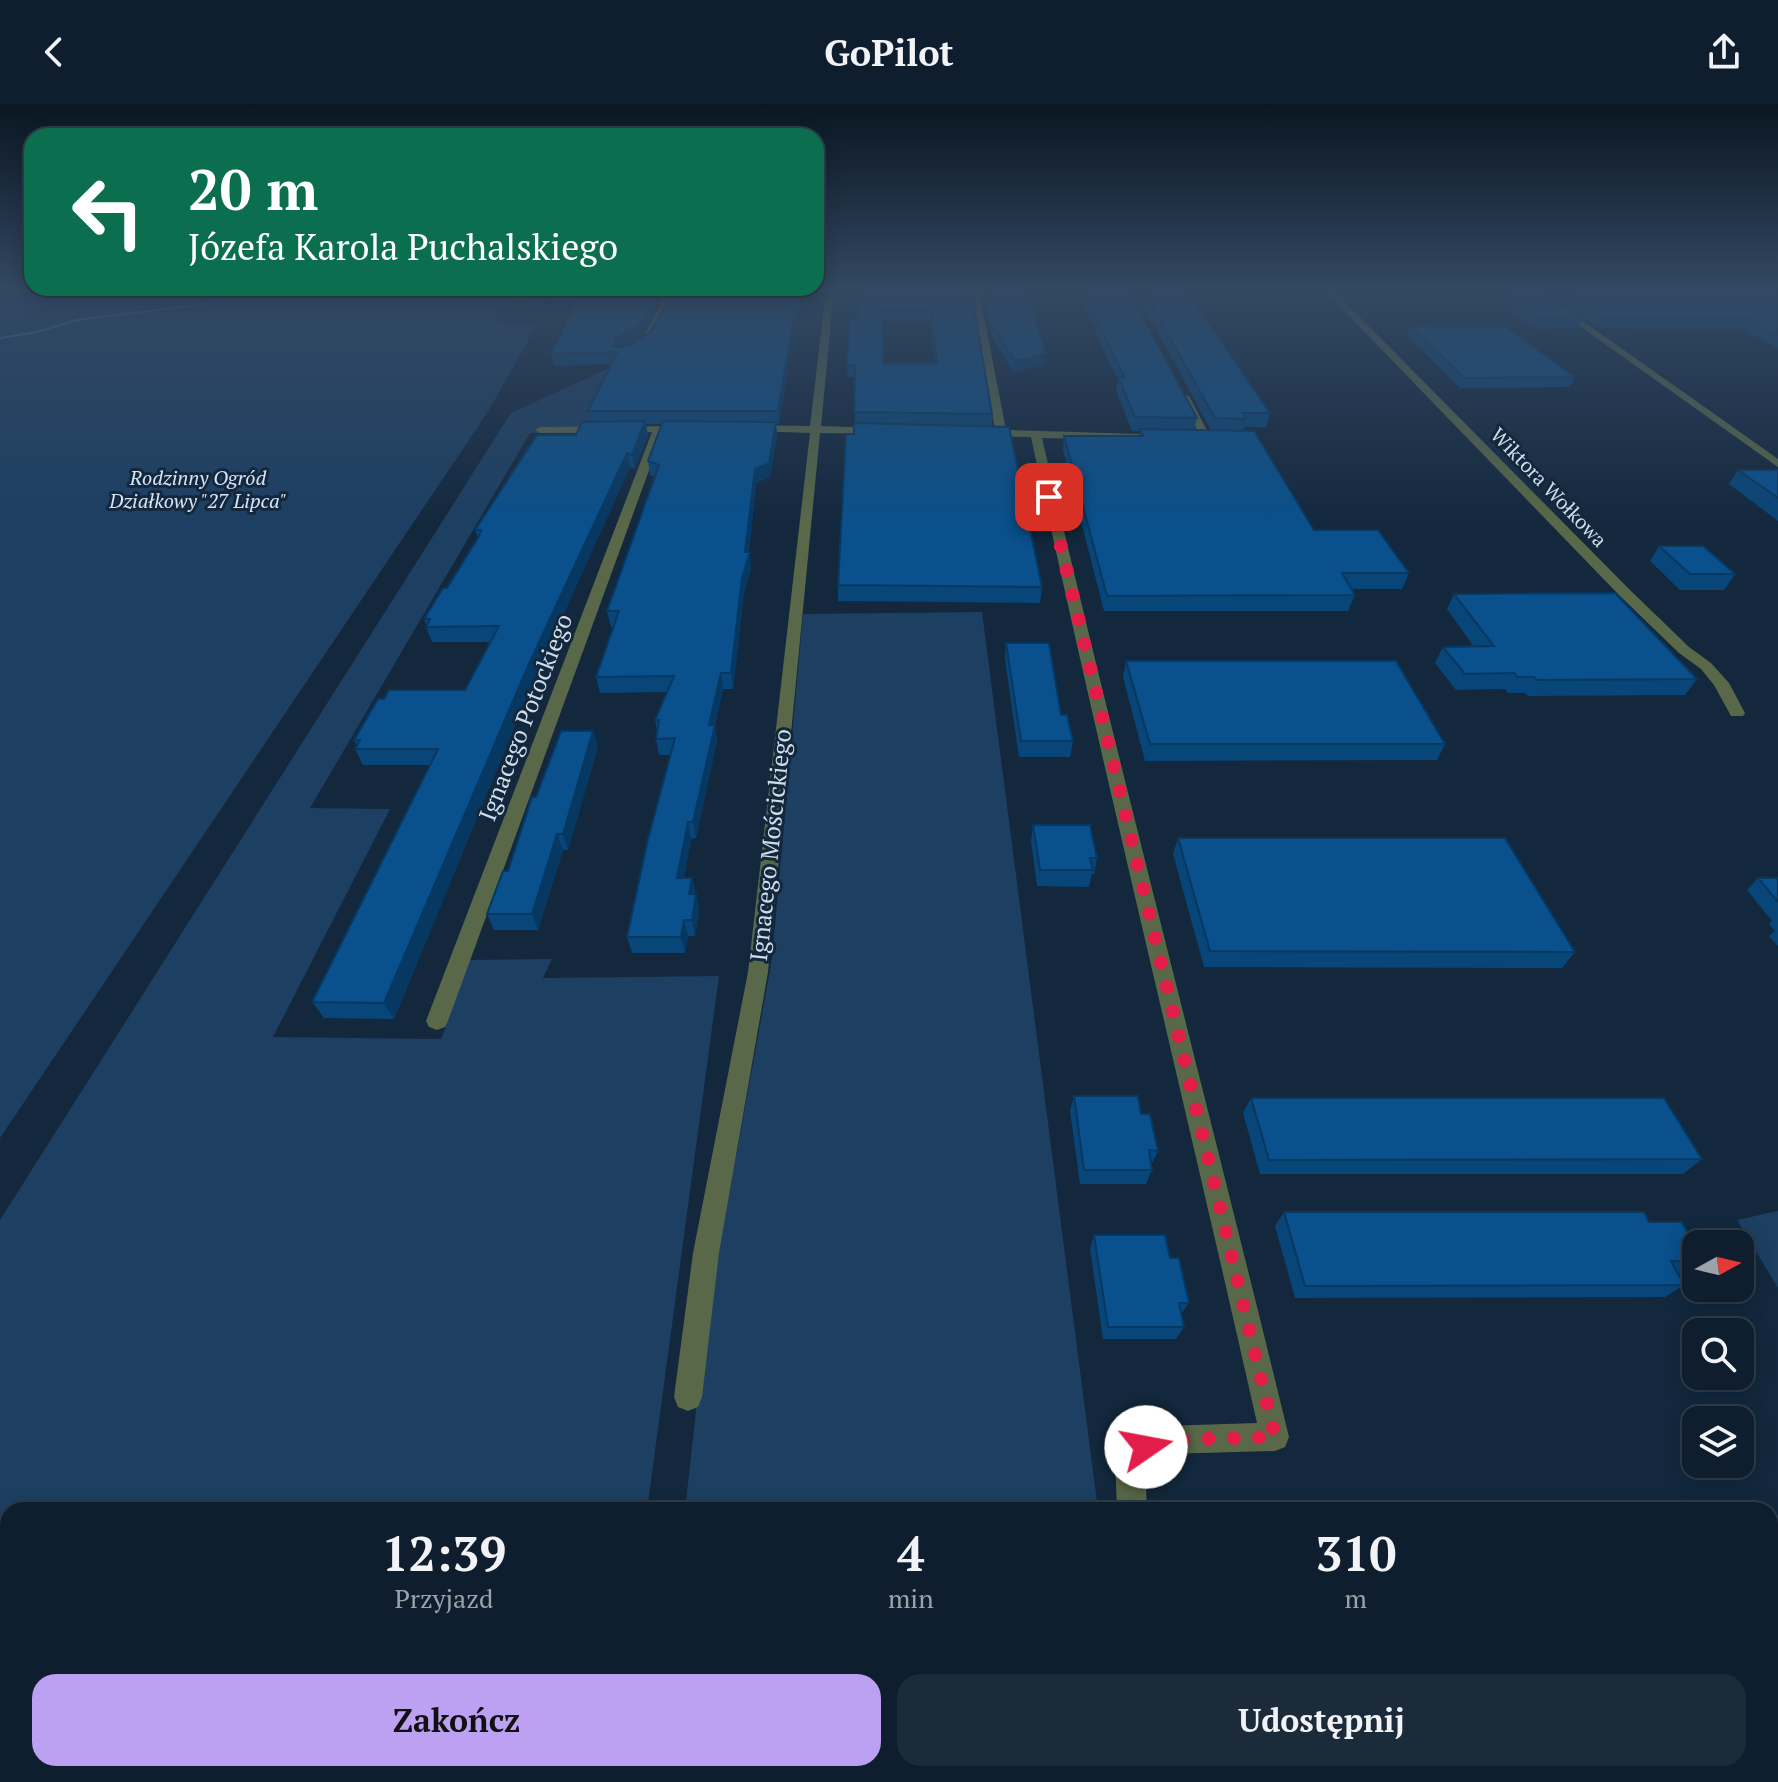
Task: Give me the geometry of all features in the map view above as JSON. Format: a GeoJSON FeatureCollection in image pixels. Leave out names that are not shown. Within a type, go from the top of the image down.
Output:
{"type":"FeatureCollection","features":[{"type":"Feature","properties":{"kind":"street","name":"Ignacego Mościckiego"},"geometry":{"type":"LineString","coordinates":[[688,1397],[706,1253],[758,972],[820,368]]}},
{"type":"Feature","properties":{"kind":"street"},"geometry":{"type":"LineString","coordinates":[[989,368],[1001,433]]}},
{"type":"Feature","properties":{"kind":"street","name":"Wiktora Wołkowa"},"geometry":{"type":"LineString","coordinates":[[1405,368],[1624,592],[1684,650],[1706,666],[1721,683],[1737,713]]}},
{"type":"Feature","properties":{"kind":"street"},"geometry":{"type":"LineString","coordinates":[[1643,368],[1778,464]]}},
{"type":"Feature","properties":{"kind":"street"},"geometry":{"type":"LineString","coordinates":[[1180,389],[1212,438],[1190,438]]}},
{"type":"Feature","properties":{"kind":"street"},"geometry":{"type":"LineString","coordinates":[[741,428],[892,431]]}},
{"type":"Feature","properties":{"kind":"street","name":"Ignacego Potockiego"},"geometry":{"type":"LineString","coordinates":[[437,1021],[659,429]]}},
{"type":"Feature","properties":{"kind":"street"},"geometry":{"type":"LineString","coordinates":[[540,430],[699,429]]}},
{"type":"Feature","properties":{"kind":"street"},"geometry":{"type":"LineString","coordinates":[[970,433],[1159,437]]}},
{"type":"Feature","properties":{"kind":"street"},"geometry":{"type":"LineString","coordinates":[[1036,435],[1079,629],[1181,1036],[1275,1437],[1162,1440],[1130,1455],[1132,1502]]}},
{"type":"Feature","properties":{"kind":"green space","name":"Rodzinny Ogród Działkowy \"27 Lipca\""},"geometry":{"type":"Polygon","coordinates":[[[0,368],[513,368],[489,410],[0,1138],[0,368]]]}},
{"type":"Feature","properties":{"kind":"green space"},"geometry":{"type":"Polygon","coordinates":[[[609,368],[619,368],[631,417],[583,433],[530,433],[310,808],[390,809],[273,1037],[441,1039],[470,960],[552,959],[543,978],[719,976],[648,1502],[0,1502],[0,1220],[511,413],[609,368]]]}},
{"type":"Feature","properties":{"kind":"green space"},"geometry":{"type":"Polygon","coordinates":[[[982,612],[1097,1502],[686,1502],[706,1321],[772,959],[803,614],[982,612]]]}},
{"type":"Feature","properties":{"kind":"green space"},"geometry":{"type":"Polygon","coordinates":[[[1778,1211],[1778,1288],[1754,1248],[1754,1230],[1743,1230],[1737,1220],[1778,1211]]]}},
{"type":"Feature","properties":{"kind":"building"},"geometry":{"type":"Polygon","coordinates":[[[609,368],[785,368],[778,411],[588,411],[609,368]]]}},
{"type":"Feature","properties":{"kind":"building"},"geometry":{"type":"Polygon","coordinates":[[[855,368],[984,368],[992,414],[854,412],[855,368]]]}},
{"type":"Feature","properties":{"kind":"building"},"geometry":{"type":"Polygon","coordinates":[[[1120,368],[1170,368],[1197,418],[1135,417],[1118,377],[1124,377],[1120,368]]]}},
{"type":"Feature","properties":{"kind":"building"},"geometry":{"type":"Polygon","coordinates":[[[1187,368],[1239,368],[1270,413],[1243,413],[1246,419],[1215,418],[1187,368]]]}},
{"type":"Feature","properties":{"kind":"building"},"geometry":{"type":"Polygon","coordinates":[[[1454,368],[1563,368],[1575,377],[1464,378],[1454,368]]]}},
{"type":"Feature","properties":{"kind":"building"},"geometry":{"type":"Polygon","coordinates":[[[645,421],[632,455],[627,453],[528,666],[384,1003],[312,1002],[438,749],[355,749],[360,740],[354,740],[378,699],[384,699],[389,690],[465,690],[499,626],[426,627],[430,619],[424,619],[479,536],[481,530],[475,530],[537,435],[576,435],[582,422],[645,421]]]}},
{"type":"Feature","properties":{"kind":"building"},"geometry":{"type":"Polygon","coordinates":[[[663,421],[776,422],[769,463],[755,469],[745,552],[750,552],[742,578],[731,673],[721,673],[709,725],[715,725],[693,822],[688,822],[677,878],[692,878],[689,894],[696,894],[692,920],[684,920],[681,937],[627,937],[647,843],[675,738],[656,739],[659,720],[655,720],[674,676],[596,677],[619,611],[607,611],[659,465],[648,461],[663,421]]]}},
{"type":"Feature","properties":{"kind":"building"},"geometry":{"type":"Polygon","coordinates":[[[854,423],[1009,427],[1042,587],[838,585],[846,434],[854,434],[854,423]]]}},
{"type":"Feature","properties":{"kind":"building"},"geometry":{"type":"Polygon","coordinates":[[[1140,429],[1254,431],[1314,530],[1378,530],[1409,573],[1342,573],[1355,595],[1107,596],[1064,436],[1143,436],[1140,429]]]}},
{"type":"Feature","properties":{"kind":"building"},"geometry":{"type":"Polygon","coordinates":[[[1738,470],[1778,470],[1778,498],[1738,470]]]}},
{"type":"Feature","properties":{"kind":"building"},"geometry":{"type":"Polygon","coordinates":[[[1659,546],[1703,546],[1735,574],[1690,574],[1659,546]]]}},
{"type":"Feature","properties":{"kind":"building"},"geometry":{"type":"Polygon","coordinates":[[[1615,593],[1697,679],[1537,680],[1534,677],[1517,677],[1514,673],[1465,674],[1443,647],[1494,646],[1454,594],[1615,593]]]}},
{"type":"Feature","properties":{"kind":"building"},"geometry":{"type":"Polygon","coordinates":[[[1006,643],[1049,643],[1061,715],[1067,715],[1073,741],[1021,741],[1006,643]]]}},
{"type":"Feature","properties":{"kind":"building"},"geometry":{"type":"Polygon","coordinates":[[[1126,661],[1396,661],[1445,744],[1150,744],[1126,661]]]}},
{"type":"Feature","properties":{"kind":"building"},"geometry":{"type":"Polygon","coordinates":[[[561,731],[593,731],[563,834],[557,834],[532,914],[487,914],[503,871],[508,871],[532,797],[536,797],[561,731]]]}},
{"type":"Feature","properties":{"kind":"building"},"geometry":{"type":"Polygon","coordinates":[[[1033,825],[1090,825],[1097,858],[1090,858],[1093,870],[1040,870],[1033,825]]]}},
{"type":"Feature","properties":{"kind":"building"},"geometry":{"type":"Polygon","coordinates":[[[1178,838],[1505,838],[1575,952],[1210,951],[1178,838]]]}},
{"type":"Feature","properties":{"kind":"building"},"geometry":{"type":"Polygon","coordinates":[[[1758,878],[1778,878],[1778,902],[1758,878]]]}},
{"type":"Feature","properties":{"kind":"building"},"geometry":{"type":"Polygon","coordinates":[[[1074,1096],[1138,1096],[1141,1114],[1150,1114],[1158,1151],[1149,1150],[1152,1170],[1084,1170],[1074,1096]]]}},
{"type":"Feature","properties":{"kind":"building"},"geometry":{"type":"Polygon","coordinates":[[[1251,1098],[1664,1098],[1702,1159],[1269,1160],[1251,1098]]]}},
{"type":"Feature","properties":{"kind":"building"},"geometry":{"type":"Polygon","coordinates":[[[1284,1212],[1644,1212],[1649,1222],[1682,1222],[1686,1230],[1682,1230],[1682,1261],[1671,1261],[1682,1285],[1305,1286],[1284,1212]]]}},
{"type":"Feature","properties":{"kind":"building"},"geometry":{"type":"Polygon","coordinates":[[[1094,1235],[1165,1235],[1170,1258],[1179,1258],[1189,1303],[1179,1303],[1184,1327],[1108,1327],[1094,1235]]]}},
{"type":"Feature","properties":{"kind":"route"},"geometry":{"type":"LineString","coordinates":[[1049,497],[1275,1437],[1162,1440],[1146,1447]]}}]}
